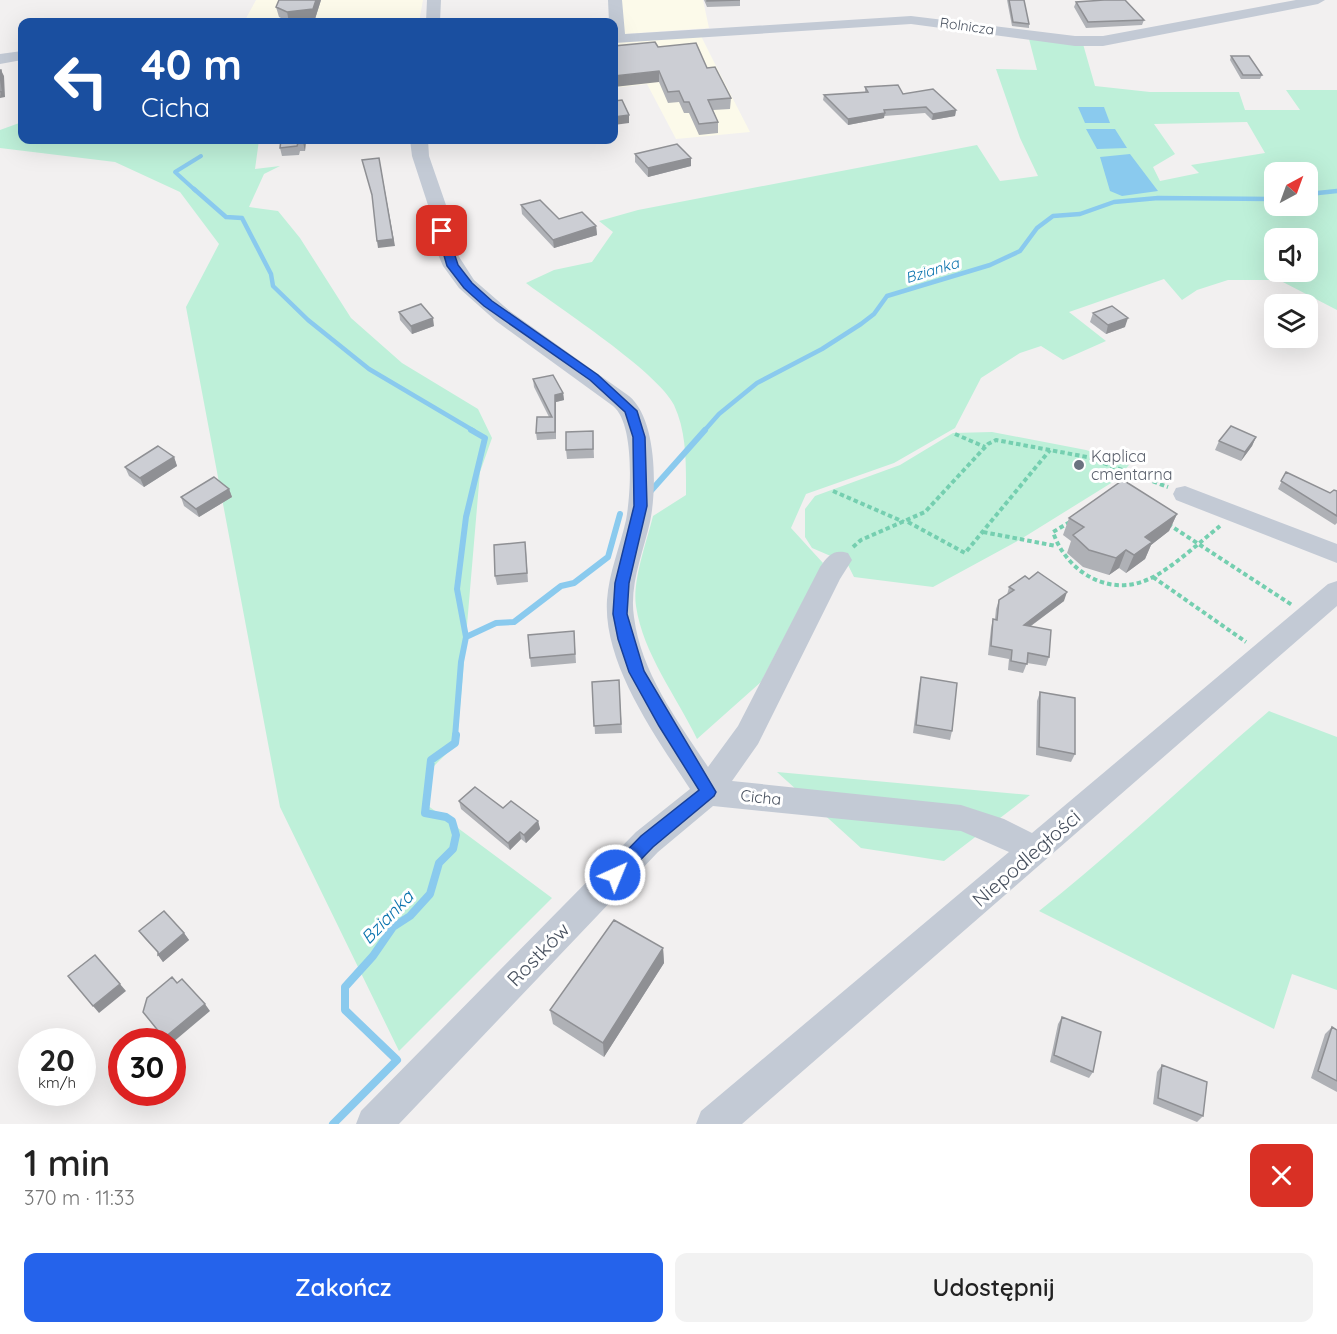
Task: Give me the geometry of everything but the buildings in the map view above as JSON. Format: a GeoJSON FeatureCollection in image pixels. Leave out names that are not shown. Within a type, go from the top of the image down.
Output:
{"type":"FeatureCollection","features":[{"type":"Feature","properties":{"kind":"street"},"geometry":{"type":"LineString","coordinates":[[433,18],[434,0]]}},
{"type":"Feature","properties":{"kind":"street"},"geometry":{"type":"LineString","coordinates":[[615,0],[615,18]]}},
{"type":"Feature","properties":{"kind":"street","name":"Rolnicza"},"geometry":{"type":"LineString","coordinates":[[618,39],[911,20],[1076,41],[1103,41],[1318,0]]}},
{"type":"Feature","properties":{"kind":"street"},"geometry":{"type":"LineString","coordinates":[[0,59],[18,57]]}},
{"type":"Feature","properties":{"kind":"street"},"geometry":{"type":"LineString","coordinates":[[420,144],[425,170],[441,219],[444,243],[458,272],[488,304],[594,378],[631,411],[639,437],[640,506],[622,583],[620,614],[625,639],[637,672],[664,722],[708,792]]}},
{"type":"Feature","properties":{"kind":"street"},"geometry":{"type":"LineString","coordinates":[[1185,494],[1337,554]]}},
{"type":"Feature","properties":{"kind":"street","name":"Rostków"},"geometry":{"type":"LineString","coordinates":[[374,1124],[647,842],[708,792],[748,735],[829,574],[839,560]]}},
{"type":"Feature","properties":{"kind":"street","name":"Niepodległości"},"geometry":{"type":"LineString","coordinates":[[714,1124],[1337,591]]}},
{"type":"Feature","properties":{"kind":"street","name":"Cicha"},"geometry":{"type":"LineString","coordinates":[[708,792],[961,818],[993,829],[1035,850]]}},
{"type":"Feature","properties":{"kind":"path"},"geometry":{"type":"LineString","coordinates":[[955,434],[985,447]]}},
{"type":"Feature","properties":{"kind":"path"},"geometry":{"type":"LineString","coordinates":[[839,560],[861,540],[925,512],[985,447],[996,440],[1087,457],[1185,494]]}},
{"type":"Feature","properties":{"kind":"path"},"geometry":{"type":"LineString","coordinates":[[833,491],[906,522],[965,553],[1050,450]]}},
{"type":"Feature","properties":{"kind":"path"},"geometry":{"type":"LineString","coordinates":[[1071,521],[1053,532],[1056,546],[1067,564],[1089,579],[1119,585],[1140,583],[1153,577],[1238,513]]}},
{"type":"Feature","properties":{"kind":"path"},"geometry":{"type":"LineString","coordinates":[[1162,520],[1298,609]]}},
{"type":"Feature","properties":{"kind":"path"},"geometry":{"type":"LineString","coordinates":[[983,532],[1056,546]]}},
{"type":"Feature","properties":{"kind":"path"},"geometry":{"type":"LineString","coordinates":[[1153,577],[1252,646]]}},
{"type":"Feature","properties":{"kind":"shaded area"},"geometry":{"type":"Polygon","coordinates":[[[256,0],[423,0],[420,18],[246,18],[256,0]]]}},
{"type":"Feature","properties":{"kind":"shaded area"},"geometry":{"type":"Polygon","coordinates":[[[615,0],[703,0],[709,28],[624,34],[615,0]]]}},
{"type":"Feature","properties":{"kind":"shaded area"},"geometry":{"type":"Polygon","coordinates":[[[701,36],[750,132],[676,139],[647,84],[618,88],[618,43],[701,36]]]}},
{"type":"Feature","properties":{"kind":"green space"},"geometry":{"type":"Polygon","coordinates":[[[1029,39],[1083,44],[1095,86],[1150,92],[1239,92],[1245,110],[1300,110],[1286,90],[1337,90],[1337,310],[1318,300],[1318,294],[1306,294],[1283,282],[1318,282],[1318,228],[1264,228],[1264,280],[1228,280],[1197,290],[1182,300],[1164,279],[1069,312],[1106,341],[1063,360],[1041,346],[1020,353],[981,378],[955,428],[894,463],[806,494],[791,528],[823,563],[761,682],[697,739],[653,658],[640,624],[635,596],[638,573],[653,516],[686,495],[685,449],[674,405],[664,391],[629,358],[526,283],[554,270],[592,262],[613,232],[599,221],[638,210],[977,145],[1000,181],[1038,176],[1020,138],[996,69],[1037,70],[1029,39]],[[1247,122],[1154,124],[1175,154],[1153,167],[1160,181],[1199,173],[1191,165],[1265,153],[1247,122]]]}},
{"type":"Feature","properties":{"kind":"green space"},"geometry":{"type":"Polygon","coordinates":[[[18,123],[18,144],[258,144],[255,169],[280,166],[264,174],[249,207],[278,211],[300,238],[351,318],[402,363],[478,409],[492,438],[480,472],[457,743],[432,768],[427,805],[552,898],[399,1051],[280,807],[186,307],[219,244],[180,192],[115,162],[0,148],[0,130],[18,123]]]}},
{"type":"Feature","properties":{"kind":"green space"},"geometry":{"type":"Polygon","coordinates":[[[992,432],[1086,450],[1129,465],[1116,480],[1021,539],[933,587],[854,577],[847,563],[812,548],[805,537],[805,509],[815,496],[900,465],[953,433],[992,432]]]}},
{"type":"Feature","properties":{"kind":"green space"},"geometry":{"type":"Polygon","coordinates":[[[1269,711],[1337,737],[1337,990],[1292,974],[1274,1029],[1039,911],[1269,711]]]}},
{"type":"Feature","properties":{"kind":"green space"},"geometry":{"type":"Polygon","coordinates":[[[777,772],[1030,795],[944,861],[861,848],[777,772]]]}},
{"type":"Feature","properties":{"kind":"water"},"geometry":{"type":"Polygon","coordinates":[[[1078,107],[1104,107],[1110,123],[1085,123],[1078,107]]]}},
{"type":"Feature","properties":{"kind":"water"},"geometry":{"type":"Polygon","coordinates":[[[1086,129],[1115,129],[1127,148],[1097,149],[1086,129]]]}},
{"type":"Feature","properties":{"kind":"water"},"geometry":{"type":"Polygon","coordinates":[[[1130,154],[1158,191],[1122,196],[1110,191],[1100,157],[1130,154]]]}},
{"type":"Feature","properties":{"kind":"waterway"},"geometry":{"type":"LineString","coordinates":[[196,191],[175,172],[201,156]]}},
{"type":"Feature","properties":{"kind":"waterway"},"geometry":{"type":"LineString","coordinates":[[194,189],[226,217],[242,218],[271,274],[273,286],[308,320],[369,369],[474,431]]}},
{"type":"Feature","properties":{"kind":"waterway","name":"Bzianka"},"geometry":{"type":"LineString","coordinates":[[1318,193],[1337,191]]}},
{"type":"Feature","properties":{"kind":"waterway","name":"Bzianka"},"geometry":{"type":"LineString","coordinates":[[704,431],[719,414],[757,383],[822,349],[861,324],[874,314],[887,296],[990,265],[1020,251],[1037,228],[1053,216],[1080,214],[1114,202],[1158,198],[1264,199]]}},
{"type":"Feature","properties":{"kind":"waterway"},"geometry":{"type":"LineString","coordinates":[[466,637],[457,589],[466,517],[485,438],[471,430]]}},
{"type":"Feature","properties":{"kind":"waterway","name":"Bzianka"},"geometry":{"type":"LineString","coordinates":[[649,493],[705,430]]}},
{"type":"Feature","properties":{"kind":"waterway","name":"Bzianka"},"geometry":{"type":"LineString","coordinates":[[466,637],[496,623],[514,622],[561,586],[574,583],[608,557],[620,514]]}},
{"type":"Feature","properties":{"kind":"waterway","name":"Bzianka"},"geometry":{"type":"LineString","coordinates":[[455,737],[461,662],[466,637]]}},
{"type":"Feature","properties":{"kind":"waterway","name":"Bzianka"},"geometry":{"type":"LineString","coordinates":[[333,1124],[397,1060],[345,1010],[345,987],[373,956],[393,927],[410,916],[430,894],[439,863],[453,849],[456,835],[452,821],[446,817],[425,813],[431,760],[455,743],[456,735]]}},
{"type":"Feature","properties":{"kind":"place","name":"Kaplica cmentarna"},"geometry":{"type":"Point","coordinates":[1079,465]}},
{"type":"Feature","properties":{"kind":"route"},"geometry":{"type":"LineString","coordinates":[[442,231],[453,266],[468,285],[488,304],[594,378],[631,411],[639,437],[640,506],[622,583],[620,614],[625,639],[637,672],[664,722],[708,792],[647,842],[615,875]]}}]}
